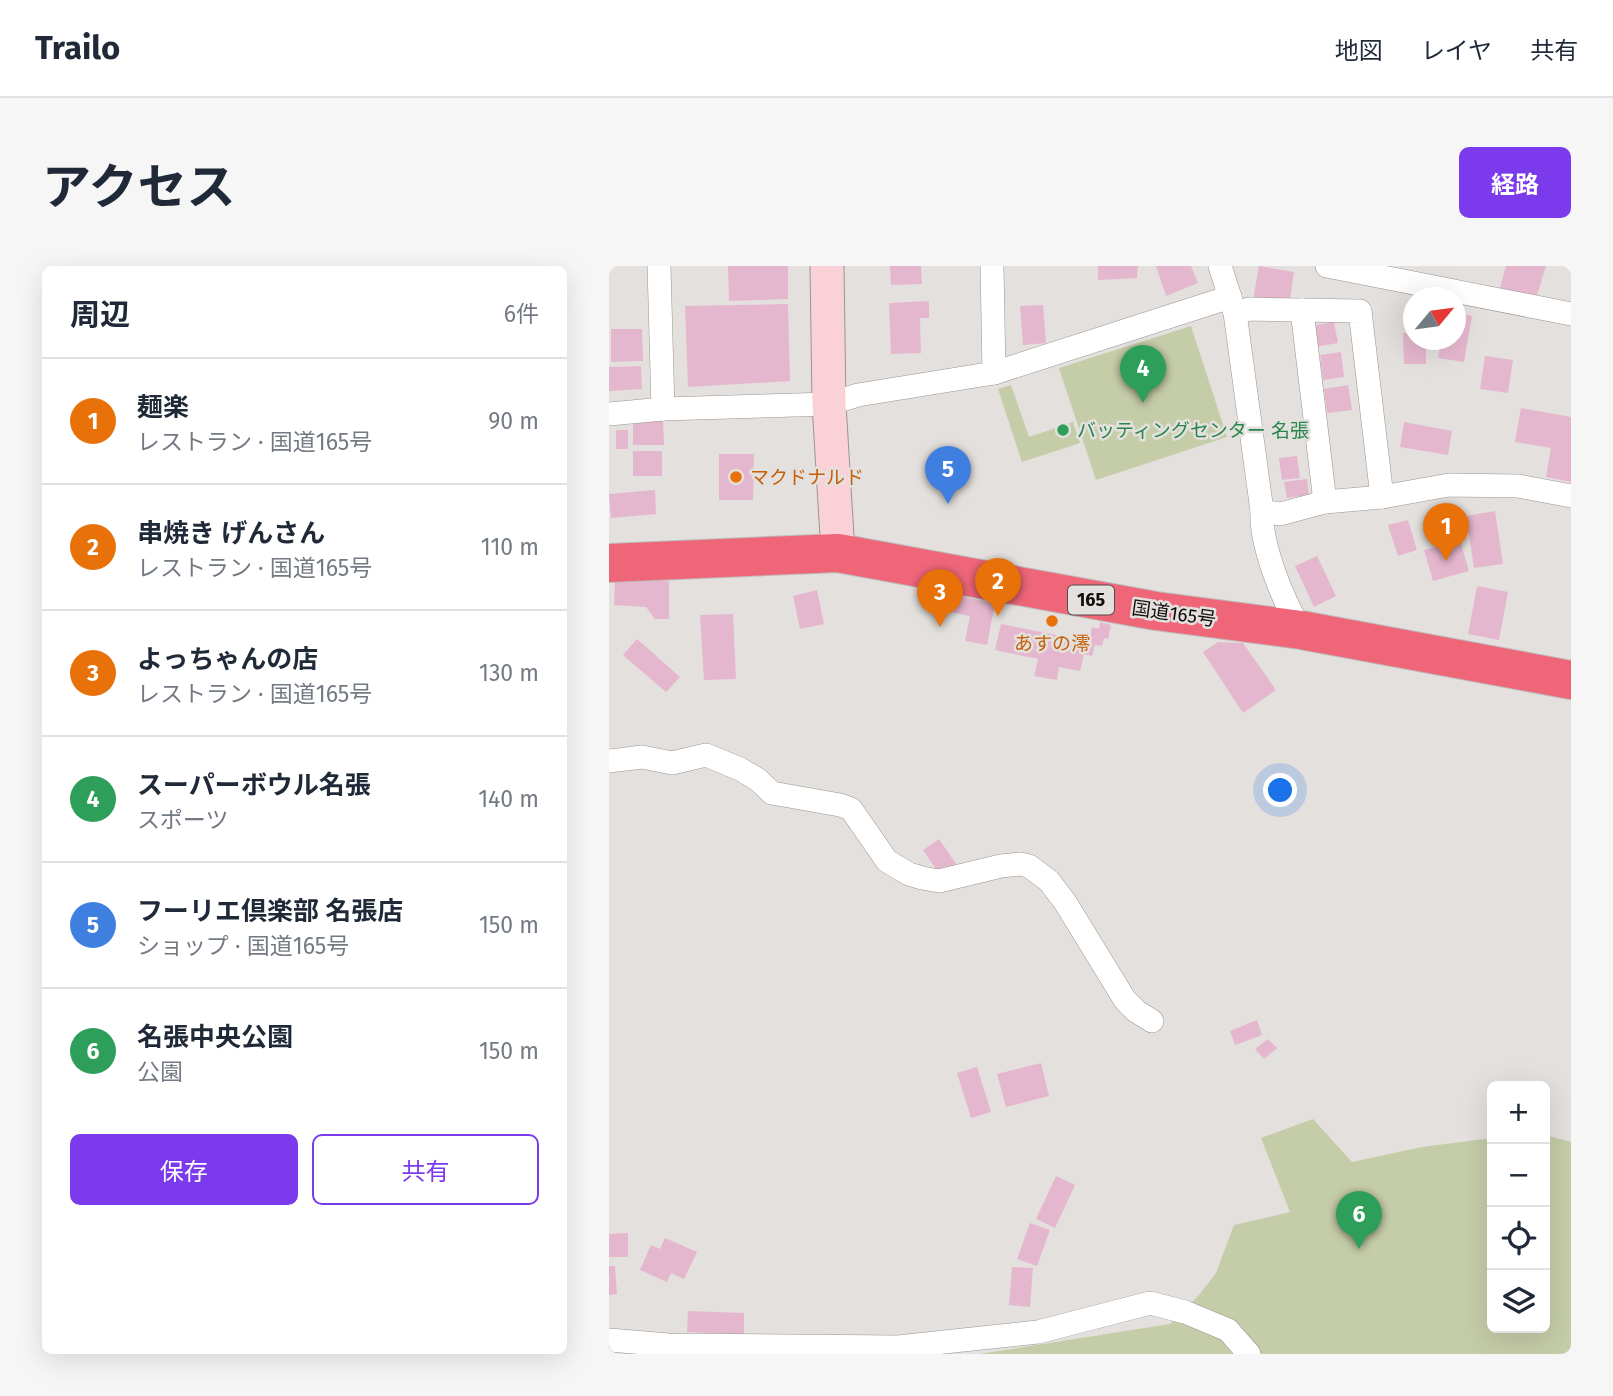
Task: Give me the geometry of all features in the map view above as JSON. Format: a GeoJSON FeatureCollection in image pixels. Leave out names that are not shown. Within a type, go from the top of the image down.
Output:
{"type":"FeatureCollection","features":[{"type":"Feature","properties":{"kind":"highway","name":"国道165号"},"geometry":{"type":"LineString","coordinates":[[609,563],[838,553],[1156,611],[1301,630],[1571,680]]}},
{"type":"Feature","properties":{"kind":"street"},"geometry":{"type":"LineString","coordinates":[[659,266],[663,409]]}},
{"type":"Feature","properties":{"kind":"street"},"geometry":{"type":"LineString","coordinates":[[827,266],[829,404],[838,553]]}},
{"type":"Feature","properties":{"kind":"street"},"geometry":{"type":"LineString","coordinates":[[992,266],[994,373]]}},
{"type":"Feature","properties":{"kind":"street"},"geometry":{"type":"LineString","coordinates":[[1220,266],[1232,305],[1262,511],[1261,530],[1287,608],[1301,630]]}},
{"type":"Feature","properties":{"kind":"street"},"geometry":{"type":"LineString","coordinates":[[1327,266],[1571,314]]}},
{"type":"Feature","properties":{"kind":"street"},"geometry":{"type":"LineString","coordinates":[[609,414],[663,409],[829,404],[857,395],[994,373],[1232,305],[1249,309],[1360,311],[1382,497]]}},
{"type":"Feature","properties":{"kind":"street"},"geometry":{"type":"LineString","coordinates":[[1302,310],[1325,502]]}},
{"type":"Feature","properties":{"kind":"street"},"geometry":{"type":"LineString","coordinates":[[1262,511],[1280,514],[1325,502],[1382,497],[1449,485],[1518,486],[1571,496]]}},
{"type":"Feature","properties":{"kind":"street"},"geometry":{"type":"LineString","coordinates":[[609,761],[642,757],[672,763],[706,755],[740,769],[757,779],[772,793],[851,809],[887,861],[922,878],[939,881],[1001,866],[1029,866],[1049,881],[1065,902],[1125,1000],[1136,1011],[1153,1021]]}},
{"type":"Feature","properties":{"kind":"street"},"geometry":{"type":"LineString","coordinates":[[609,1340],[669,1345],[898,1348],[1038,1332],[1150,1304],[1185,1312],[1228,1330],[1249,1354]]}},
{"type":"Feature","properties":{"kind":"green space"},"geometry":{"type":"Polygon","coordinates":[[[1191,326],[1227,437],[1096,480],[1059,368],[1191,326]]]}},
{"type":"Feature","properties":{"kind":"green space","name":"バッティングセンター 名張"},"geometry":{"type":"Polygon","coordinates":[[[1011,385],[1029,437],[1073,422],[1080,443],[1022,462],[998,389],[1011,385]]]}},
{"type":"Feature","properties":{"kind":"green space"},"geometry":{"type":"Polygon","coordinates":[[[1313,1119],[1352,1162],[1422,1147],[1487,1139],[1487,1333],[1550,1333],[1550,1136],[1571,1142],[1571,1354],[980,1354],[1170,1324],[1199,1295],[1216,1273],[1234,1225],[1290,1212],[1261,1138],[1313,1119]]]}},
{"type":"Feature","properties":{"kind":"building"},"geometry":{"type":"Polygon","coordinates":[[[728,266],[788,266],[788,299],[729,301],[728,266]]]}},
{"type":"Feature","properties":{"kind":"building"},"geometry":{"type":"Polygon","coordinates":[[[890,266],[921,266],[922,284],[891,285],[890,266]]]}},
{"type":"Feature","properties":{"kind":"building"},"geometry":{"type":"Polygon","coordinates":[[[1098,266],[1138,266],[1137,278],[1098,280],[1098,266]]]}},
{"type":"Feature","properties":{"kind":"building"},"geometry":{"type":"Polygon","coordinates":[[[1156,266],[1191,266],[1198,283],[1166,296],[1156,266]]]}},
{"type":"Feature","properties":{"kind":"building"},"geometry":{"type":"Polygon","coordinates":[[[1259,266],[1294,272],[1289,306],[1253,300],[1259,266]]]}},
{"type":"Feature","properties":{"kind":"building"},"geometry":{"type":"Polygon","coordinates":[[[1506,266],[1546,266],[1535,302],[1499,291],[1506,266]]]}},
{"type":"Feature","properties":{"kind":"building"},"geometry":{"type":"Polygon","coordinates":[[[929,301],[929,318],[920,318],[921,353],[891,354],[889,303],[929,301]]]}},
{"type":"Feature","properties":{"kind":"building"},"geometry":{"type":"Polygon","coordinates":[[[788,304],[790,381],[688,387],[685,306],[788,304]]]}},
{"type":"Feature","properties":{"kind":"building"},"geometry":{"type":"Polygon","coordinates":[[[1043,305],[1046,343],[1023,345],[1020,306],[1043,305]]]}},
{"type":"Feature","properties":{"kind":"building"},"geometry":{"type":"Polygon","coordinates":[[[1466,315],[1472,316],[1464,362],[1438,358],[1439,350],[1466,350],[1466,315]]]}},
{"type":"Feature","properties":{"kind":"building"},"geometry":{"type":"Polygon","coordinates":[[[1334,322],[1338,343],[1315,347],[1311,326],[1334,322]]]}},
{"type":"Feature","properties":{"kind":"building"},"geometry":{"type":"Polygon","coordinates":[[[611,329],[642,329],[643,361],[611,362],[611,329]]]}},
{"type":"Feature","properties":{"kind":"building"},"geometry":{"type":"Polygon","coordinates":[[[1404,350],[1426,350],[1426,364],[1404,364],[1404,350]]]}},
{"type":"Feature","properties":{"kind":"building"},"geometry":{"type":"Polygon","coordinates":[[[1341,352],[1344,377],[1323,380],[1320,355],[1341,352]]]}},
{"type":"Feature","properties":{"kind":"building"},"geometry":{"type":"Polygon","coordinates":[[[1485,356],[1513,360],[1508,393],[1480,389],[1485,356]]]}},
{"type":"Feature","properties":{"kind":"building"},"geometry":{"type":"Polygon","coordinates":[[[641,366],[642,389],[609,391],[609,367],[641,366]]]}},
{"type":"Feature","properties":{"kind":"building"},"geometry":{"type":"Polygon","coordinates":[[[1348,385],[1352,410],[1327,413],[1324,389],[1348,385]]]}},
{"type":"Feature","properties":{"kind":"building"},"geometry":{"type":"Polygon","coordinates":[[[1521,408],[1571,417],[1571,482],[1546,477],[1551,448],[1515,442],[1521,408]]]}},
{"type":"Feature","properties":{"kind":"building"},"geometry":{"type":"Polygon","coordinates":[[[663,420],[664,445],[633,445],[633,421],[663,420]]]}},
{"type":"Feature","properties":{"kind":"building"},"geometry":{"type":"Polygon","coordinates":[[[1404,422],[1452,431],[1448,455],[1400,447],[1404,422]]]}},
{"type":"Feature","properties":{"kind":"building"},"geometry":{"type":"Polygon","coordinates":[[[616,430],[628,430],[628,449],[616,449],[616,430]]]}},
{"type":"Feature","properties":{"kind":"building"},"geometry":{"type":"Polygon","coordinates":[[[633,451],[662,451],[662,476],[633,476],[633,451]]]}},
{"type":"Feature","properties":{"kind":"building","name":"マクドナルド"},"geometry":{"type":"Polygon","coordinates":[[[719,454],[754,454],[753,500],[719,500],[719,454]]]}},
{"type":"Feature","properties":{"kind":"building"},"geometry":{"type":"Polygon","coordinates":[[[1297,456],[1300,478],[1282,480],[1279,458],[1297,456]]]}},
{"type":"Feature","properties":{"kind":"building"},"geometry":{"type":"Polygon","coordinates":[[[1307,479],[1309,495],[1287,498],[1284,482],[1307,479]]]}},
{"type":"Feature","properties":{"kind":"building"},"geometry":{"type":"Polygon","coordinates":[[[655,490],[656,514],[611,518],[609,494],[655,490]]]}},
{"type":"Feature","properties":{"kind":"building"},"geometry":{"type":"Polygon","coordinates":[[[1495,511],[1503,564],[1474,568],[1466,516],[1495,511]]]}},
{"type":"Feature","properties":{"kind":"building"},"geometry":{"type":"Polygon","coordinates":[[[1408,520],[1417,550],[1398,556],[1388,525],[1408,520]]]}},
{"type":"Feature","properties":{"kind":"building"},"geometry":{"type":"Polygon","coordinates":[[[1460,540],[1469,571],[1433,581],[1424,550],[1460,540]]]}},
{"type":"Feature","properties":{"kind":"building"},"geometry":{"type":"Polygon","coordinates":[[[1317,556],[1336,596],[1314,607],[1295,566],[1317,556]]]}},
{"type":"Feature","properties":{"kind":"building"},"geometry":{"type":"Polygon","coordinates":[[[615,580],[669,581],[669,619],[655,619],[646,607],[614,605],[615,580]]]}},
{"type":"Feature","properties":{"kind":"building"},"geometry":{"type":"Polygon","coordinates":[[[1477,586],[1508,592],[1499,640],[1468,634],[1477,586]]]}},
{"type":"Feature","properties":{"kind":"building"},"geometry":{"type":"Polygon","coordinates":[[[817,590],[824,624],[800,629],[793,596],[817,590]]]}},
{"type":"Feature","properties":{"kind":"building"},"geometry":{"type":"Polygon","coordinates":[[[944,593],[995,603],[987,645],[965,641],[970,616],[940,610],[944,593]]]}},
{"type":"Feature","properties":{"kind":"building"},"geometry":{"type":"Polygon","coordinates":[[[733,614],[736,679],[704,680],[700,615],[733,614]]]}},
{"type":"Feature","properties":{"kind":"building"},"geometry":{"type":"Polygon","coordinates":[[[1100,622],[1111,625],[1108,639],[1104,638],[1102,646],[1095,645],[1092,656],[1084,654],[1080,671],[1059,667],[1057,680],[1034,676],[1038,659],[995,650],[1001,624],[1077,639],[1078,635],[1090,637],[1092,627],[1099,629],[1100,622]]]}},
{"type":"Feature","properties":{"kind":"building"},"geometry":{"type":"Polygon","coordinates":[[[637,639],[680,677],[666,692],[623,655],[637,639]]]}},
{"type":"Feature","properties":{"kind":"building"},"geometry":{"type":"Polygon","coordinates":[[[1218,642],[1243,643],[1276,690],[1243,713],[1203,652],[1218,642]]]}},
{"type":"Feature","properties":{"kind":"building"},"geometry":{"type":"Polygon","coordinates":[[[939,839],[956,864],[940,875],[923,850],[939,839]]]}},
{"type":"Feature","properties":{"kind":"building"},"geometry":{"type":"Polygon","coordinates":[[[1257,1020],[1262,1035],[1235,1045],[1230,1031],[1257,1020]]]}},
{"type":"Feature","properties":{"kind":"building"},"geometry":{"type":"Polygon","coordinates":[[[1268,1039],[1277,1048],[1264,1059],[1255,1049],[1268,1039]]]}},
{"type":"Feature","properties":{"kind":"building"},"geometry":{"type":"Polygon","coordinates":[[[1041,1063],[1049,1096],[1006,1107],[997,1074],[1041,1063]]]}},
{"type":"Feature","properties":{"kind":"building"},"geometry":{"type":"Polygon","coordinates":[[[977,1067],[991,1112],[971,1118],[957,1073],[977,1067]]]}},
{"type":"Feature","properties":{"kind":"building"},"geometry":{"type":"Polygon","coordinates":[[[1056,1176],[1075,1185],[1055,1228],[1036,1219],[1056,1176]]]}},
{"type":"Feature","properties":{"kind":"building"},"geometry":{"type":"Polygon","coordinates":[[[1030,1223],[1050,1230],[1037,1266],[1017,1259],[1030,1223]]]}},
{"type":"Feature","properties":{"kind":"building"},"geometry":{"type":"Polygon","coordinates":[[[628,1233],[628,1257],[609,1257],[609,1234],[628,1233]]]}},
{"type":"Feature","properties":{"kind":"building"},"geometry":{"type":"Polygon","coordinates":[[[665,1238],[697,1252],[684,1279],[671,1273],[667,1282],[640,1270],[651,1245],[660,1249],[665,1238]]]}},
{"type":"Feature","properties":{"kind":"building"},"geometry":{"type":"Polygon","coordinates":[[[609,1266],[615,1266],[617,1294],[609,1295],[609,1266]]]}},
{"type":"Feature","properties":{"kind":"building"},"geometry":{"type":"Polygon","coordinates":[[[1012,1267],[1033,1268],[1030,1307],[1009,1305],[1012,1267]]]}},
{"type":"Feature","properties":{"kind":"building"},"geometry":{"type":"Polygon","coordinates":[[[688,1311],[744,1313],[744,1334],[687,1332],[688,1311]]]}},
{"type":"Feature","properties":{"kind":"place","name":"スーパーボウル名張"},"geometry":{"type":"Point","coordinates":[1143,403]}},
{"type":"Feature","properties":{"kind":"place","name":"バッティングセンター 名張"},"geometry":{"type":"Point","coordinates":[1063,430]}},
{"type":"Feature","properties":{"kind":"place","name":"マクドナルド"},"geometry":{"type":"Point","coordinates":[736,477]}},
{"type":"Feature","properties":{"kind":"place","name":"フーリエ倶楽部 名張店"},"geometry":{"type":"Point","coordinates":[948,504]}},
{"type":"Feature","properties":{"kind":"place","name":"麺楽"},"geometry":{"type":"Point","coordinates":[1446,561]}},
{"type":"Feature","properties":{"kind":"place","name":"串焼き げんさん"},"geometry":{"type":"Point","coordinates":[998,616]}},
{"type":"Feature","properties":{"kind":"place","name":"あすの澪"},"geometry":{"type":"Point","coordinates":[1052,621]}},
{"type":"Feature","properties":{"kind":"place","name":"よっちゃんの店"},"geometry":{"type":"Point","coordinates":[940,627]}},
{"type":"Feature","properties":{"kind":"place","name":"名張中央公園"},"geometry":{"type":"Point","coordinates":[1359,1249]}}]}
